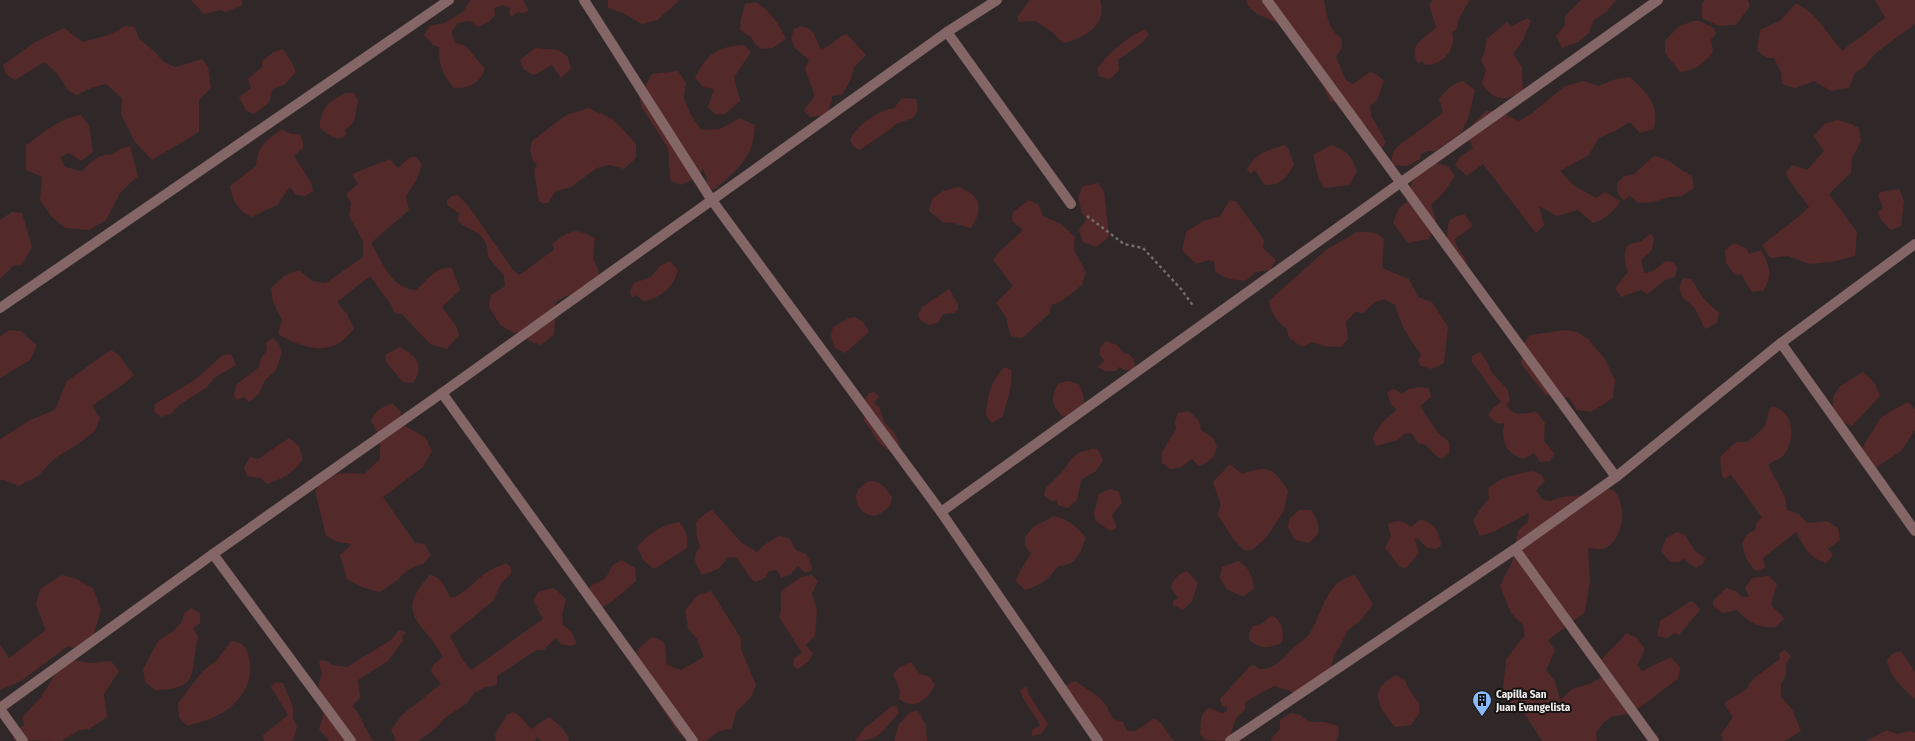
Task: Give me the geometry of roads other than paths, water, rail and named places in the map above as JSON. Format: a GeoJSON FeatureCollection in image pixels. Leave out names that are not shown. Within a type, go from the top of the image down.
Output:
{"type":"FeatureCollection","features":[{"type":"Feature","properties":{"kind":"street"},"geometry":{"type":"LineString","coordinates":[[0,308],[449,0]]}},
{"type":"Feature","properties":{"kind":"street"},"geometry":{"type":"LineString","coordinates":[[584,0],[711,200],[941,512],[1098,741]]}},
{"type":"Feature","properties":{"kind":"street"},"geometry":{"type":"LineString","coordinates":[[23,741],[0,708],[213,554],[442,393],[947,32],[997,0]]}},
{"type":"Feature","properties":{"kind":"street"},"geometry":{"type":"LineString","coordinates":[[1266,0],[1616,477]]}},
{"type":"Feature","properties":{"kind":"street"},"geometry":{"type":"LineString","coordinates":[[941,512],[1658,0]]}},
{"type":"Feature","properties":{"kind":"street"},"geometry":{"type":"LineString","coordinates":[[947,32],[1071,204]]}},
{"type":"Feature","properties":{"kind":"street"},"geometry":{"type":"LineString","coordinates":[[1230,741],[1515,549],[1616,477],[1781,343],[1915,244]]}},
{"type":"Feature","properties":{"kind":"street"},"geometry":{"type":"LineString","coordinates":[[1781,343],[1915,531]]}},
{"type":"Feature","properties":{"kind":"street"},"geometry":{"type":"LineString","coordinates":[[442,393],[693,741]]}},
{"type":"Feature","properties":{"kind":"street"},"geometry":{"type":"LineString","coordinates":[[1515,549],[1654,741]]}},
{"type":"Feature","properties":{"kind":"street"},"geometry":{"type":"LineString","coordinates":[[213,554],[351,741]]}},
{"type":"Feature","properties":{"kind":"place","name":"Capilla San Juan Evangelista"},"geometry":{"type":"Point","coordinates":[1482,717]}}]}
